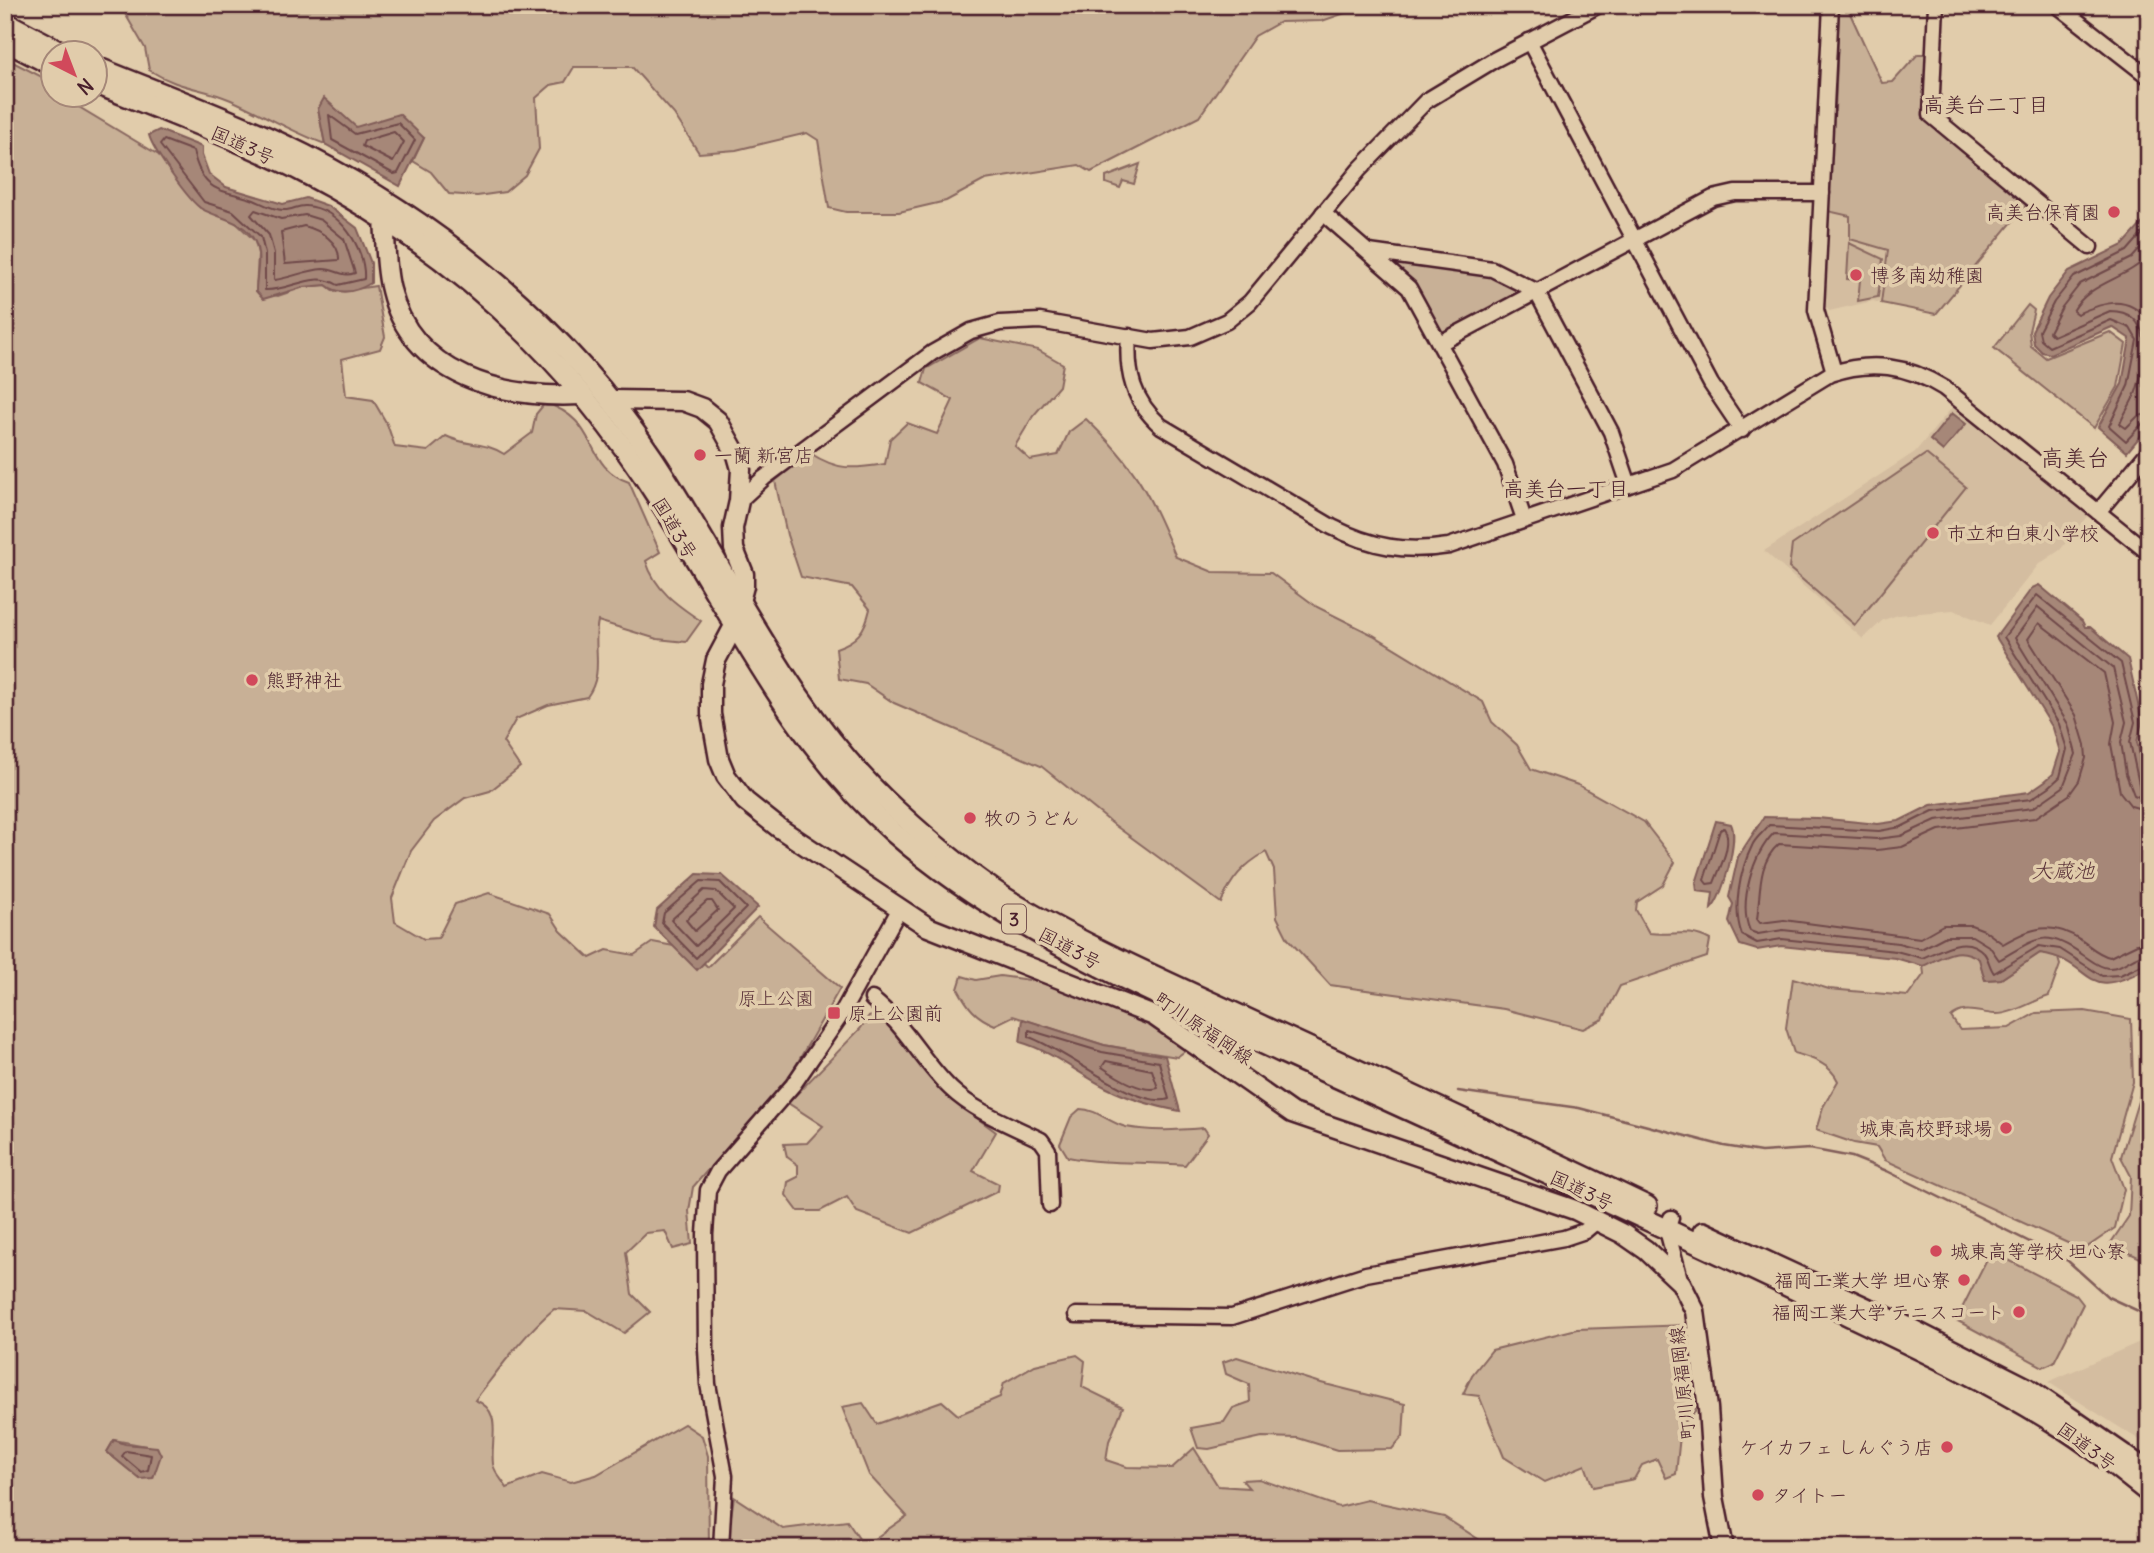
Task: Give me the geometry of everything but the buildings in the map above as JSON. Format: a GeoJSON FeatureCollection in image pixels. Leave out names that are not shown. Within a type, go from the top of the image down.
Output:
{"type":"FeatureCollection","features":[{"type":"Feature","properties":{"kind":"highway"},"geometry":{"type":"LineString","coordinates":[[5,22],[38,39]]}},
{"type":"Feature","properties":{"kind":"highway"},"geometry":{"type":"LineString","coordinates":[[5,41],[38,58]]}},
{"type":"Feature","properties":{"kind":"highway","name":"国道3号"},"geometry":{"type":"LineString","coordinates":[[108,72],[259,134],[362,187],[447,242],[512,295],[563,345],[611,400],[654,460],[739,600],[822,728],[891,806],[968,871],[1018,906],[1669,1224],[1994,1387],[2063,1427],[2149,1493]]}},
{"type":"Feature","properties":{"kind":"highway","name":"国道3号"},"geometry":{"type":"LineString","coordinates":[[108,89],[292,167],[428,248],[500,306],[581,395],[657,496],[733,628],[795,723],[892,831],[967,888],[1009,916],[1144,988],[1669,1224],[1899,1323],[2027,1388],[2149,1472]]}},
{"type":"Feature","properties":{"kind":"main road"},"geometry":{"type":"LineString","coordinates":[[384,220],[391,291],[414,337],[434,357],[476,383],[553,396],[581,395]]}},
{"type":"Feature","properties":{"kind":"main road","name":"町川原福岡線"},"geometry":{"type":"LineString","coordinates":[[611,400],[675,400],[702,408],[718,421],[737,456],[740,469],[739,501],[733,528],[734,549],[744,574],[733,628],[716,660],[711,684],[713,736],[726,776],[756,811],[899,910],[942,934],[1088,988],[1154,1016],[1292,1114],[1598,1220],[1646,1250],[1681,1283],[1695,1311],[1714,1497],[1724,1548]]}},
{"type":"Feature","properties":{"kind":"street"},"geometry":{"type":"LineString","coordinates":[[739,501],[764,478],[932,353],[971,331],[1000,323],[1040,321],[1172,341],[1207,331],[1227,321],[1250,302],[1394,131],[1426,101],[1529,41],[1599,5]]}},
{"type":"Feature","properties":{"kind":"street"},"geometry":{"type":"LineString","coordinates":[[1832,5],[1816,310],[1834,372]]}},
{"type":"Feature","properties":{"kind":"street"},"geometry":{"type":"LineString","coordinates":[[1936,5],[1931,115],[2090,247]]}},
{"type":"Feature","properties":{"kind":"street"},"geometry":{"type":"LineString","coordinates":[[2057,5],[2149,77]]}},
{"type":"Feature","properties":{"kind":"street"},"geometry":{"type":"LineString","coordinates":[[1529,41],[1712,384],[1742,430]]}},
{"type":"Feature","properties":{"kind":"street"},"geometry":{"type":"LineString","coordinates":[[1440,343],[1634,239],[1723,195],[1822,193]]}},
{"type":"Feature","properties":{"kind":"street"},"geometry":{"type":"LineString","coordinates":[[1324,213],[1409,288],[1505,464],[1524,519]]}},
{"type":"Feature","properties":{"kind":"street"},"geometry":{"type":"LineString","coordinates":[[1369,252],[1492,269],[1536,291],[1611,432],[1629,485]]}},
{"type":"Feature","properties":{"kind":"street"},"geometry":{"type":"LineString","coordinates":[[1129,336],[1127,361],[1132,387],[1139,402],[1161,426],[1360,541],[1392,550],[1418,551],[1449,546],[1673,470],[1742,430],[1813,382],[1850,367],[1881,365],[1921,375],[1944,388],[2149,553]]}},
{"type":"Feature","properties":{"kind":"street"},"geometry":{"type":"LineString","coordinates":[[2098,512],[2149,451]]}},
{"type":"Feature","properties":{"kind":"street"},"geometry":{"type":"LineString","coordinates":[[721,1548],[725,1476],[708,1384],[706,1349],[705,1234],[708,1190],[718,1171],[793,1085],[839,1018],[899,910]]}},
{"type":"Feature","properties":{"kind":"street"},"geometry":{"type":"LineString","coordinates":[[872,999],[913,1040],[951,1089],[971,1104],[1041,1140],[1048,1150],[1050,1205]]}},
{"type":"Feature","properties":{"kind":"street"},"geometry":{"type":"LineString","coordinates":[[1076,1315],[1232,1317],[1366,1274],[1564,1238],[1585,1231],[1598,1220]]}},
{"type":"Feature","properties":{"kind":"street"},"geometry":{"type":"LineString","coordinates":[[1669,1224],[1681,1283]]}},
{"type":"Feature","properties":{"kind":"shaded area","name":"博多南幼稚園"},"geometry":{"type":"Polygon","coordinates":[[[1828,211],[1850,216],[1851,239],[1888,250],[1881,303],[1873,301],[1829,311],[1826,307],[1828,211]]]}},
{"type":"Feature","properties":{"kind":"shaded area","name":"市立和白東小学校"},"geometry":{"type":"Polygon","coordinates":[[[1954,405],[2088,515],[2060,550],[2039,564],[1990,625],[1953,610],[1898,615],[1883,620],[1863,639],[1764,551],[1915,452],[1954,405]]]}},
{"type":"Feature","properties":{"kind":"shaded area"},"geometry":{"type":"Polygon","coordinates":[[[2149,1338],[2149,1446],[2048,1382],[2149,1338]]]}},
{"type":"Feature","properties":{"kind":"green space"},"geometry":{"type":"Polygon","coordinates":[[[120,5],[1368,5],[1322,21],[1280,22],[1255,36],[1199,117],[1091,172],[1079,165],[985,180],[946,201],[899,212],[846,212],[829,208],[818,140],[807,133],[736,150],[699,153],[674,114],[632,67],[574,67],[565,82],[551,85],[536,98],[539,149],[525,175],[505,192],[477,196],[449,194],[431,172],[413,161],[424,138],[356,127],[318,109],[325,144],[231,100],[181,85],[149,70],[145,48],[120,5]]]}},
{"type":"Feature","properties":{"kind":"green space"},"geometry":{"type":"Polygon","coordinates":[[[1848,9],[1882,83],[1893,82],[1918,54],[1926,54],[1927,118],[2028,203],[1936,314],[1881,303],[1888,250],[1850,239],[1850,216],[1828,211],[1839,11],[1848,9]]]}},
{"type":"Feature","properties":{"kind":"green space","name":"原上公園"},"geometry":{"type":"Polygon","coordinates":[[[5,58],[38,75],[38,108],[81,108],[162,157],[200,208],[230,217],[255,241],[258,254],[256,291],[278,296],[304,287],[326,285],[335,292],[376,286],[385,337],[380,349],[342,359],[346,396],[373,400],[387,424],[395,447],[428,451],[446,436],[504,454],[532,433],[536,414],[545,403],[575,420],[604,465],[614,475],[629,482],[660,552],[646,561],[655,580],[675,603],[701,621],[686,642],[657,639],[598,621],[597,669],[587,697],[548,705],[516,719],[503,742],[520,767],[490,791],[465,798],[434,821],[411,851],[392,898],[395,922],[424,939],[438,938],[455,904],[489,893],[550,914],[561,931],[590,958],[607,950],[634,955],[653,942],[689,949],[708,967],[758,917],[840,988],[791,1074],[693,1187],[689,1211],[692,1244],[673,1249],[665,1231],[646,1233],[626,1252],[632,1294],[650,1312],[624,1333],[587,1311],[554,1309],[522,1341],[475,1400],[490,1411],[493,1418],[493,1464],[507,1488],[542,1474],[571,1482],[596,1475],[684,1424],[702,1436],[708,1456],[709,1548],[5,1548],[5,58]],[[114,1440],[107,1452],[140,1479],[157,1448],[114,1440]]]}},
{"type":"Feature","properties":{"kind":"green space"},"geometry":{"type":"Polygon","coordinates":[[[1140,164],[1134,184],[1123,181],[1120,188],[1106,183],[1106,177],[1140,164]]]}},
{"type":"Feature","properties":{"kind":"green space"},"geometry":{"type":"Polygon","coordinates":[[[1849,243],[1883,259],[1878,297],[1858,301],[1860,280],[1847,279],[1849,243]]]}},
{"type":"Feature","properties":{"kind":"green space"},"geometry":{"type":"Polygon","coordinates":[[[1401,262],[1495,275],[1523,288],[1523,293],[1443,335],[1419,289],[1396,267],[1401,262]]]}},
{"type":"Feature","properties":{"kind":"green space"},"geometry":{"type":"Polygon","coordinates":[[[2028,305],[2034,310],[2029,331],[2031,346],[2046,358],[2110,332],[2126,344],[2118,387],[2094,428],[1994,348],[2028,305]]]}},
{"type":"Feature","properties":{"kind":"green space"},"geometry":{"type":"Polygon","coordinates":[[[980,338],[1038,350],[1063,364],[1059,386],[1033,416],[1015,446],[1030,460],[1058,455],[1069,432],[1086,419],[1118,452],[1140,482],[1176,557],[1213,572],[1271,573],[1317,607],[1373,635],[1483,702],[1492,722],[1517,745],[1531,769],[1578,785],[1644,822],[1675,862],[1663,885],[1637,902],[1636,910],[1649,933],[1688,933],[1710,940],[1707,957],[1620,986],[1603,1019],[1583,1029],[1504,1009],[1330,985],[1288,939],[1277,917],[1274,870],[1266,852],[1239,873],[1221,903],[1113,824],[1041,766],[894,703],[866,684],[839,679],[836,648],[859,634],[870,609],[852,587],[801,577],[787,535],[775,481],[810,453],[838,466],[864,467],[885,464],[890,439],[907,423],[937,434],[953,400],[922,383],[926,369],[980,338]]]}},
{"type":"Feature","properties":{"kind":"green space"},"geometry":{"type":"Polygon","coordinates":[[[1926,454],[1966,487],[1855,625],[1789,568],[1792,545],[1926,454]]]}},
{"type":"Feature","properties":{"kind":"green space","name":"城東高校野球場"},"geometry":{"type":"Polygon","coordinates":[[[1949,951],[1969,952],[1979,958],[1985,980],[2001,979],[2040,953],[2057,955],[2060,965],[2049,996],[2001,1014],[1961,1011],[1951,1017],[1960,1030],[2009,1028],[2036,1013],[2085,1011],[2131,1019],[2133,1082],[2112,1157],[2124,1189],[2115,1228],[2083,1250],[1885,1160],[1877,1147],[1854,1143],[1816,1130],[1823,1107],[1838,1081],[1825,1066],[1794,1053],[1786,1028],[1793,978],[1829,989],[1908,996],[1924,974],[1923,966],[1949,951]]]}},
{"type":"Feature","properties":{"kind":"green space"},"geometry":{"type":"Polygon","coordinates":[[[962,976],[976,980],[1000,976],[1065,985],[1167,1030],[1189,1048],[1177,1057],[1104,1045],[1013,1016],[995,1025],[977,1015],[965,1001],[958,989],[962,976]]]}},
{"type":"Feature","properties":{"kind":"green space"},"geometry":{"type":"Polygon","coordinates":[[[879,1014],[912,1049],[930,1077],[948,1097],[996,1132],[973,1171],[999,1184],[998,1191],[912,1233],[857,1212],[847,1197],[820,1211],[798,1211],[786,1195],[788,1182],[798,1177],[798,1165],[787,1157],[784,1144],[807,1143],[823,1126],[788,1103],[861,1028],[868,1017],[879,1014]]]}},
{"type":"Feature","properties":{"kind":"green space"},"geometry":{"type":"Polygon","coordinates":[[[2149,1025],[2149,1262],[2110,1244],[2129,1216],[2131,1176],[2121,1157],[2143,1085],[2140,1027],[2149,1025]]]}},
{"type":"Feature","properties":{"kind":"green space"},"geometry":{"type":"Polygon","coordinates":[[[1080,1109],[1092,1111],[1136,1129],[1204,1128],[1208,1134],[1185,1165],[1068,1157],[1060,1144],[1071,1117],[1080,1109]]]}},
{"type":"Feature","properties":{"kind":"green space","name":"福岡工業大学 テニスコート"},"geometry":{"type":"Polygon","coordinates":[[[1991,1251],[2076,1295],[2083,1304],[2054,1362],[2043,1367],[1956,1320],[1991,1251]]]}},
{"type":"Feature","properties":{"kind":"green space"},"geometry":{"type":"Polygon","coordinates":[[[1688,1325],[1695,1411],[1681,1426],[1676,1474],[1666,1478],[1657,1459],[1642,1465],[1634,1479],[1593,1487],[1585,1465],[1544,1482],[1504,1457],[1479,1396],[1463,1394],[1472,1375],[1492,1350],[1577,1329],[1688,1325]]]}},
{"type":"Feature","properties":{"kind":"green space"},"geometry":{"type":"Polygon","coordinates":[[[1077,1355],[1085,1361],[1082,1387],[1123,1407],[1109,1441],[1106,1460],[1127,1467],[1172,1468],[1194,1448],[1218,1486],[1249,1488],[1242,1480],[1259,1479],[1339,1507],[1367,1500],[1444,1517],[1492,1548],[726,1548],[734,1497],[783,1529],[847,1521],[864,1546],[907,1516],[869,1475],[842,1407],[863,1403],[877,1424],[942,1401],[958,1415],[1000,1397],[1004,1383],[1035,1365],[1077,1355]]]}},
{"type":"Feature","properties":{"kind":"green space"},"geometry":{"type":"Polygon","coordinates":[[[1237,1357],[1317,1382],[1405,1404],[1403,1436],[1392,1449],[1337,1450],[1298,1438],[1262,1437],[1209,1449],[1198,1448],[1191,1428],[1224,1422],[1233,1408],[1250,1402],[1249,1384],[1226,1374],[1223,1362],[1237,1357]]]}},
{"type":"Feature","properties":{"kind":"water"},"geometry":{"type":"Polygon","coordinates":[[[324,98],[356,127],[399,114],[424,138],[400,186],[325,144],[318,109],[324,98]]]}},
{"type":"Feature","properties":{"kind":"water"},"geometry":{"type":"Polygon","coordinates":[[[159,130],[202,147],[209,174],[226,187],[283,204],[306,198],[328,206],[357,228],[371,263],[371,283],[348,292],[337,291],[326,285],[304,287],[263,299],[256,291],[258,254],[251,235],[239,225],[196,204],[172,174],[152,142],[149,135],[159,130]]]}},
{"type":"Feature","properties":{"kind":"water"},"geometry":{"type":"Polygon","coordinates":[[[2149,216],[2149,426],[2127,452],[2098,427],[2122,384],[2130,339],[2112,327],[2050,354],[2042,352],[2034,344],[2032,331],[2048,298],[2069,271],[2123,245],[2149,216]]]}},
{"type":"Feature","properties":{"kind":"water"},"geometry":{"type":"Polygon","coordinates":[[[1952,413],[1966,424],[1943,451],[1930,440],[1952,413]]]}},
{"type":"Feature","properties":{"kind":"water","name":"大蔵池"},"geometry":{"type":"Polygon","coordinates":[[[2039,585],[2082,621],[2085,627],[2090,627],[2128,659],[2142,722],[2137,742],[2149,794],[2149,967],[2127,978],[2099,982],[2058,957],[2040,953],[2001,979],[1985,980],[1979,959],[1964,952],[1944,956],[1923,966],[1895,958],[1781,946],[1757,950],[1740,945],[1729,922],[1733,904],[1729,897],[1738,857],[1764,817],[1818,818],[1878,824],[1899,821],[1931,805],[2029,792],[2053,774],[2060,752],[2053,728],[1996,637],[2032,588],[2039,585]]]}},
{"type":"Feature","properties":{"kind":"water"},"geometry":{"type":"Polygon","coordinates":[[[1716,821],[1731,824],[1733,842],[1725,881],[1711,909],[1713,893],[1697,891],[1696,883],[1716,821]]]}},
{"type":"Feature","properties":{"kind":"water"},"geometry":{"type":"Polygon","coordinates":[[[697,874],[722,875],[758,907],[697,970],[654,927],[657,910],[697,874]]]}},
{"type":"Feature","properties":{"kind":"water"},"geometry":{"type":"Polygon","coordinates":[[[1023,1019],[1104,1045],[1165,1056],[1180,1111],[1142,1102],[1116,1092],[1043,1051],[1020,1042],[1023,1019]]]}},
{"type":"Feature","properties":{"kind":"water"},"geometry":{"type":"Polygon","coordinates":[[[114,1440],[125,1444],[157,1447],[161,1455],[153,1478],[140,1479],[107,1452],[114,1440]]]}},
{"type":"Feature","properties":{"kind":"waterway"},"geometry":{"type":"LineString","coordinates":[[1458,1091],[1579,1108],[1724,1146],[1761,1152],[1810,1149],[1852,1157],[1887,1171],[2068,1261],[2108,1297],[2149,1316]]}},
{"type":"Feature","properties":{"kind":"place","name":"高美台保育園"},"geometry":{"type":"Point","coordinates":[2114,212]}},
{"type":"Feature","properties":{"kind":"place","name":"博多南幼稚園"},"geometry":{"type":"Point","coordinates":[1856,275]}},
{"type":"Feature","properties":{"kind":"place","name":"一蘭 新宮店"},"geometry":{"type":"Point","coordinates":[700,455]}},
{"type":"Feature","properties":{"kind":"place","name":"市立和白東小学校"},"geometry":{"type":"Point","coordinates":[1933,533]}},
{"type":"Feature","properties":{"kind":"place","name":"熊野神社"},"geometry":{"type":"Point","coordinates":[252,680]}},
{"type":"Feature","properties":{"kind":"place","name":"牧のうどん"},"geometry":{"type":"Point","coordinates":[970,818]}},
{"type":"Feature","properties":{"kind":"place","name":"原上公園前"},"geometry":{"type":"Point","coordinates":[834,1013]}},
{"type":"Feature","properties":{"kind":"place","name":"城東高校野球場"},"geometry":{"type":"Point","coordinates":[2006,1128]}},
{"type":"Feature","properties":{"kind":"place","name":"城東高等学校 坦心寮"},"geometry":{"type":"Point","coordinates":[1936,1251]}},
{"type":"Feature","properties":{"kind":"place","name":"福岡工業大学 坦心寮"},"geometry":{"type":"Point","coordinates":[1964,1280]}},
{"type":"Feature","properties":{"kind":"place","name":"福岡工業大学 テニスコート"},"geometry":{"type":"Point","coordinates":[2019,1312]}},
{"type":"Feature","properties":{"kind":"place","name":"ケイカフェ しんぐう店"},"geometry":{"type":"Point","coordinates":[1947,1447]}},
{"type":"Feature","properties":{"kind":"place","name":"タイトー"},"geometry":{"type":"Point","coordinates":[1758,1495]}},
{"type":"Feature","properties":{"kind":"district","name":"高美台二丁目"},"geometry":{"type":"Point","coordinates":[1986,104]}},
{"type":"Feature","properties":{"kind":"district","name":"高美台"},"geometry":{"type":"Point","coordinates":[2075,457]}},
{"type":"Feature","properties":{"kind":"district","name":"高美台一丁目"},"geometry":{"type":"Point","coordinates":[1566,488]}}]}
